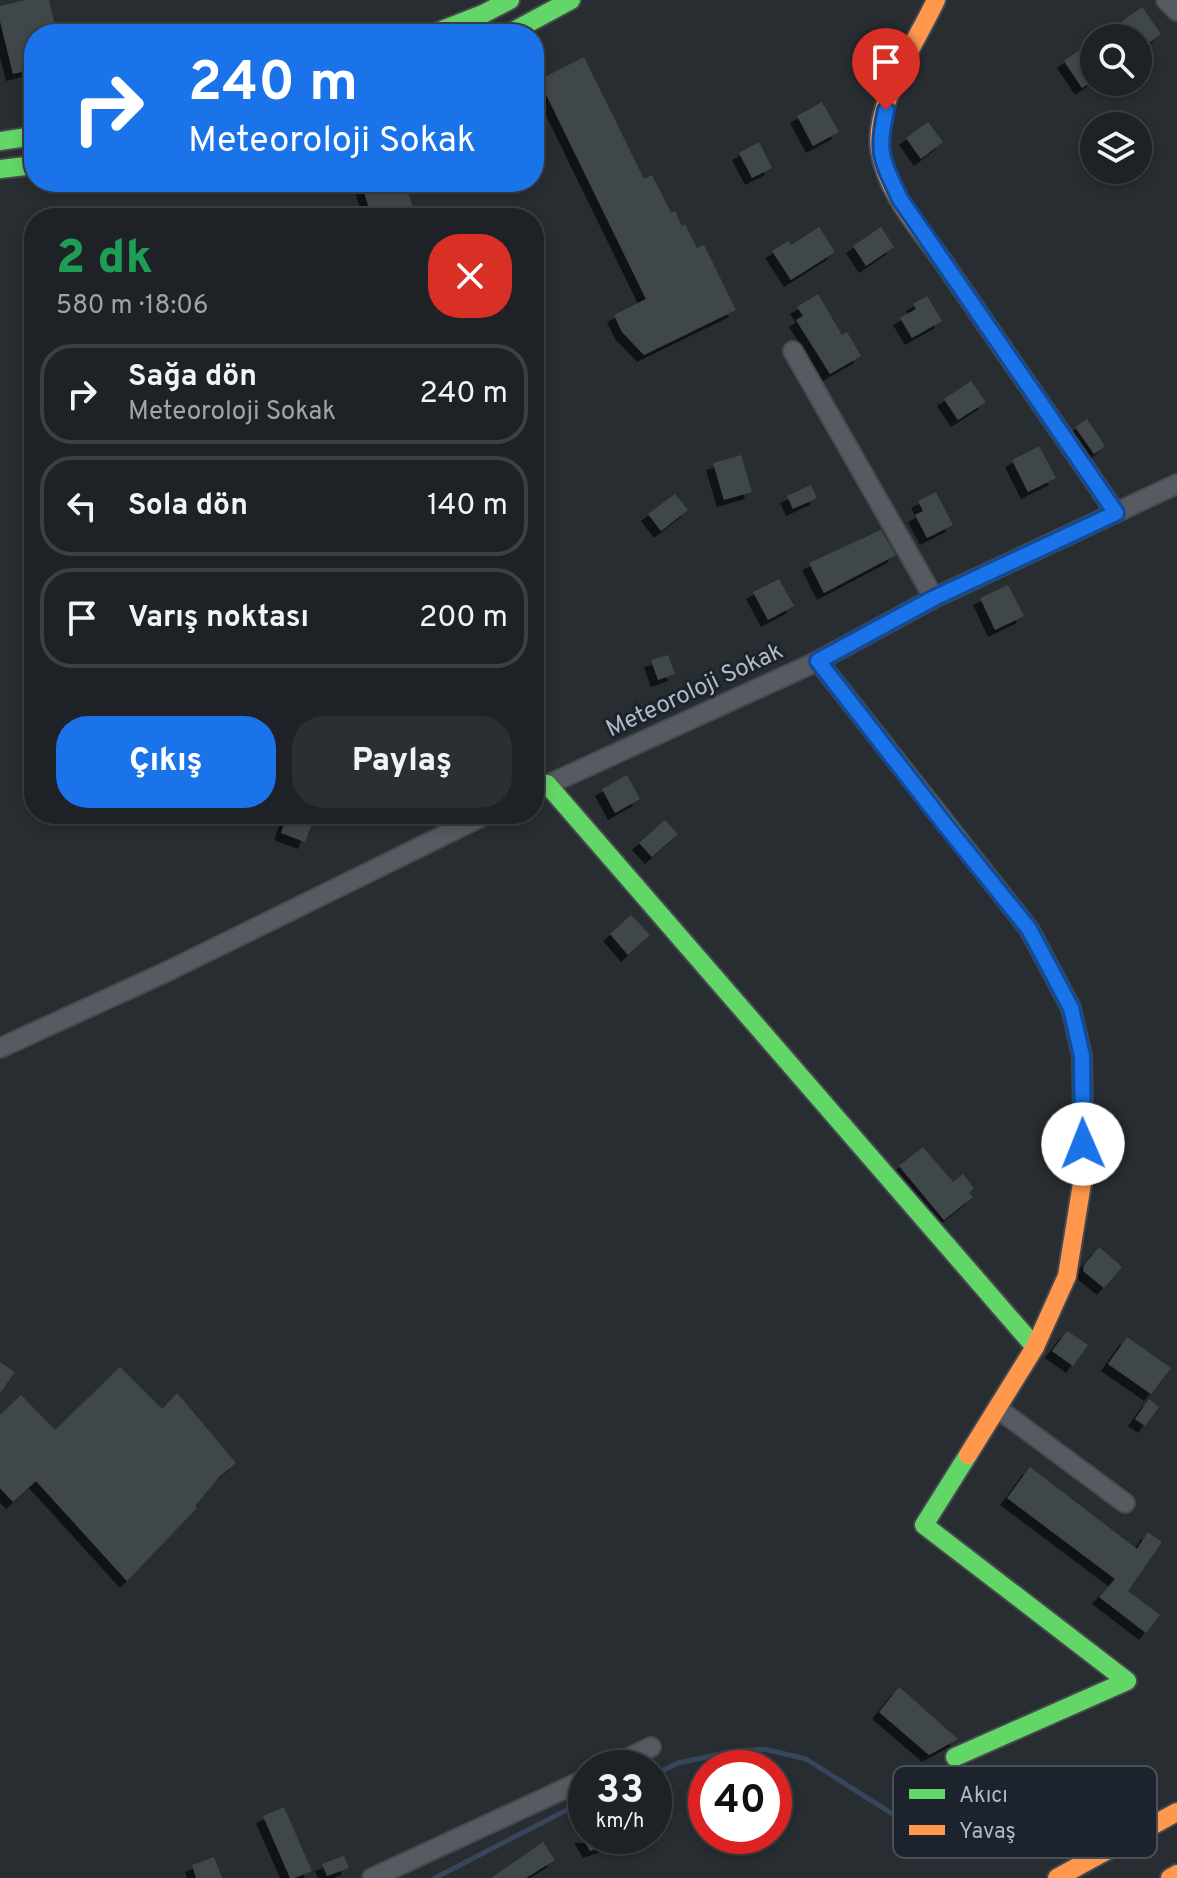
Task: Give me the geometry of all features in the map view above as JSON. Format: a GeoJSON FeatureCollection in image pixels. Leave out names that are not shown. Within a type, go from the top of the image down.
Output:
{"type":"FeatureCollection","features":[{"type":"Feature","properties":{"kind":"main road"},"geometry":{"type":"LineString","coordinates":[[458,24],[510,0]]}},
{"type":"Feature","properties":{"kind":"main road"},"geometry":{"type":"LineString","coordinates":[[527,24],[571,0]]}},
{"type":"Feature","properties":{"kind":"main road"},"geometry":{"type":"LineString","coordinates":[[936,0],[896,78],[879,141],[883,161],[900,199],[1116,513]]}},
{"type":"Feature","properties":{"kind":"main road"},"geometry":{"type":"LineString","coordinates":[[0,141],[24,137]]}},
{"type":"Feature","properties":{"kind":"main road"},"geometry":{"type":"LineString","coordinates":[[0,169],[24,166]]}},
{"type":"Feature","properties":{"kind":"main road"},"geometry":{"type":"LineString","coordinates":[[818,661],[1029,929],[1071,1008],[1082,1056],[1084,1173],[1067,1276],[1035,1347],[924,1525],[1127,1681],[955,1757]]}},
{"type":"Feature","properties":{"kind":"main road"},"geometry":{"type":"LineString","coordinates":[[544,791],[1035,1347]]}},
{"type":"Feature","properties":{"kind":"main road"},"geometry":{"type":"LineString","coordinates":[[1157,1823],[1177,1812]]}},
{"type":"Feature","properties":{"kind":"main road"},"geometry":{"type":"LineString","coordinates":[[1057,1878],[1093,1858]]}},
{"type":"Feature","properties":{"kind":"main road"},"geometry":{"type":"LineString","coordinates":[[1170,1878],[1177,1874]]}},
{"type":"Feature","properties":{"kind":"street"},"geometry":{"type":"LineString","coordinates":[[1166,0],[1177,11]]}},
{"type":"Feature","properties":{"kind":"street"},"geometry":{"type":"LineString","coordinates":[[793,351],[934,598]]}},
{"type":"Feature","properties":{"kind":"street","name":"Meteoroloji Sokak"},"geometry":{"type":"LineString","coordinates":[[544,787],[818,661],[934,598],[1177,484]]}},
{"type":"Feature","properties":{"kind":"street"},"geometry":{"type":"LineString","coordinates":[[0,1048],[166,972],[467,824]]}},
{"type":"Feature","properties":{"kind":"street"},"geometry":{"type":"LineString","coordinates":[[997,1408],[1125,1503]]}},
{"type":"Feature","properties":{"kind":"street"},"geometry":{"type":"LineString","coordinates":[[645,1750],[651,1747]]}},
{"type":"Feature","properties":{"kind":"street"},"geometry":{"type":"LineString","coordinates":[[372,1878],[568,1787]]}},
{"type":"Feature","properties":{"kind":"building"},"geometry":{"type":"Polygon","coordinates":[[[26,0],[49,0],[55,24],[24,24],[24,71],[13,74],[0,21],[0,6],[26,0]]]}},
{"type":"Feature","properties":{"kind":"building"},"geometry":{"type":"Polygon","coordinates":[[[1142,7],[1161,34],[1152,41],[1152,24],[1119,24],[1142,7]]]}},
{"type":"Feature","properties":{"kind":"building"},"geometry":{"type":"Polygon","coordinates":[[[1080,50],[1080,85],[1064,61],[1080,50]]]}},
{"type":"Feature","properties":{"kind":"building"},"geometry":{"type":"Polygon","coordinates":[[[584,57],[644,179],[652,175],[671,213],[675,211],[682,226],[685,224],[697,248],[704,245],[736,310],[644,355],[622,332],[614,315],[646,299],[544,90],[544,77],[584,57]]]}},
{"type":"Feature","properties":{"kind":"building"},"geometry":{"type":"Polygon","coordinates":[[[822,102],[839,132],[813,146],[797,116],[822,102]]]}},
{"type":"Feature","properties":{"kind":"building"},"geometry":{"type":"Polygon","coordinates":[[[928,122],[943,142],[921,159],[906,138],[928,122]]]}},
{"type":"Feature","properties":{"kind":"building"},"geometry":{"type":"Polygon","coordinates":[[[759,142],[772,168],[752,178],[739,153],[759,142]]]}},
{"type":"Feature","properties":{"kind":"building"},"geometry":{"type":"Polygon","coordinates":[[[364,192],[408,192],[413,208],[369,208],[364,192]]]}},
{"type":"Feature","properties":{"kind":"building"},"geometry":{"type":"Polygon","coordinates":[[[819,227],[835,252],[791,280],[772,251],[789,241],[791,245],[819,227]]]}},
{"type":"Feature","properties":{"kind":"building"},"geometry":{"type":"Polygon","coordinates":[[[881,227],[894,247],[866,266],[853,246],[881,227]]]}},
{"type":"Feature","properties":{"kind":"building"},"geometry":{"type":"Polygon","coordinates":[[[818,294],[842,335],[847,332],[861,356],[830,374],[796,320],[803,316],[797,307],[818,294]]]}},
{"type":"Feature","properties":{"kind":"building"},"geometry":{"type":"Polygon","coordinates":[[[927,296],[942,321],[912,338],[900,318],[916,309],[913,304],[927,296]]]}},
{"type":"Feature","properties":{"kind":"building"},"geometry":{"type":"Polygon","coordinates":[[[971,381],[986,402],[958,420],[944,399],[971,381]]]}},
{"type":"Feature","properties":{"kind":"building"},"geometry":{"type":"Polygon","coordinates":[[[1087,419],[1105,446],[1094,454],[1075,427],[1087,419]]]}},
{"type":"Feature","properties":{"kind":"building"},"geometry":{"type":"Polygon","coordinates":[[[1039,446],[1056,478],[1028,492],[1012,460],[1039,446]]]}},
{"type":"Feature","properties":{"kind":"building"},"geometry":{"type":"Polygon","coordinates":[[[741,455],[752,492],[724,500],[713,463],[741,455]]]}},
{"type":"Feature","properties":{"kind":"building"},"geometry":{"type":"Polygon","coordinates":[[[811,485],[817,498],[793,509],[787,496],[811,485]]]}},
{"type":"Feature","properties":{"kind":"building"},"geometry":{"type":"Polygon","coordinates":[[[936,492],[953,525],[927,538],[915,515],[923,511],[918,501],[936,492]]]}},
{"type":"Feature","properties":{"kind":"building"},"geometry":{"type":"Polygon","coordinates":[[[675,494],[688,510],[661,531],[648,514],[675,494]]]}},
{"type":"Feature","properties":{"kind":"building"},"geometry":{"type":"Polygon","coordinates":[[[881,530],[896,555],[824,593],[809,563],[881,530]]]}},
{"type":"Feature","properties":{"kind":"building"},"geometry":{"type":"Polygon","coordinates":[[[779,579],[794,606],[768,620],[753,592],[779,579]]]}},
{"type":"Feature","properties":{"kind":"building"},"geometry":{"type":"Polygon","coordinates":[[[1008,585],[1024,616],[995,630],[980,598],[1008,585]]]}},
{"type":"Feature","properties":{"kind":"building"},"geometry":{"type":"Polygon","coordinates":[[[668,655],[675,674],[658,680],[651,660],[668,655]]]}},
{"type":"Feature","properties":{"kind":"building"},"geometry":{"type":"Polygon","coordinates":[[[627,775],[640,799],[615,813],[602,789],[627,775]]]}},
{"type":"Feature","properties":{"kind":"building"},"geometry":{"type":"Polygon","coordinates":[[[665,820],[678,834],[652,857],[639,843],[665,820]]]}},
{"type":"Feature","properties":{"kind":"building"},"geometry":{"type":"Polygon","coordinates":[[[284,824],[312,824],[305,842],[281,833],[284,824]]]}},
{"type":"Feature","properties":{"kind":"building"},"geometry":{"type":"Polygon","coordinates":[[[631,915],[650,935],[628,955],[610,934],[631,915]]]}},
{"type":"Feature","properties":{"kind":"building"},"geometry":{"type":"Polygon","coordinates":[[[923,1147],[953,1182],[963,1174],[974,1188],[969,1193],[973,1197],[944,1220],[899,1166],[923,1147]]]}},
{"type":"Feature","properties":{"kind":"building"},"geometry":{"type":"Polygon","coordinates":[[[1099,1247],[1122,1267],[1104,1288],[1083,1271],[1084,1265],[1099,1247]]]}},
{"type":"Feature","properties":{"kind":"building"},"geometry":{"type":"Polygon","coordinates":[[[1067,1331],[1088,1345],[1073,1366],[1052,1351],[1067,1331]]]}},
{"type":"Feature","properties":{"kind":"building"},"geometry":{"type":"Polygon","coordinates":[[[1127,1337],[1171,1368],[1151,1394],[1108,1364],[1127,1337]]]}},
{"type":"Feature","properties":{"kind":"building"},"geometry":{"type":"Polygon","coordinates":[[[0,1362],[15,1372],[0,1393],[0,1362]]]}},
{"type":"Feature","properties":{"kind":"building"},"geometry":{"type":"Polygon","coordinates":[[[120,1367],[162,1409],[177,1393],[236,1463],[219,1477],[195,1506],[197,1508],[127,1581],[36,1481],[13,1502],[0,1488],[0,1415],[21,1395],[55,1430],[120,1367]]]}},
{"type":"Feature","properties":{"kind":"building"},"geometry":{"type":"Polygon","coordinates":[[[1149,1399],[1159,1407],[1145,1426],[1135,1419],[1149,1399]]]}},
{"type":"Feature","properties":{"kind":"building"},"geometry":{"type":"Polygon","coordinates":[[[1030,1467],[1137,1549],[1148,1532],[1162,1542],[1128,1591],[1160,1615],[1146,1633],[1099,1597],[1115,1579],[1007,1498],[1030,1467]]]}},
{"type":"Feature","properties":{"kind":"building"},"geometry":{"type":"Polygon","coordinates":[[[899,1687],[958,1739],[929,1755],[879,1712],[899,1687]]]}},
{"type":"Feature","properties":{"kind":"building"},"geometry":{"type":"Polygon","coordinates":[[[284,1807],[312,1871],[294,1878],[290,1878],[263,1816],[284,1807]]]}},
{"type":"Feature","properties":{"kind":"building"},"geometry":{"type":"Polygon","coordinates":[[[543,1842],[555,1860],[526,1878],[491,1878],[543,1842]]]}},
{"type":"Feature","properties":{"kind":"building"},"geometry":{"type":"Polygon","coordinates":[[[344,1856],[349,1868],[327,1876],[322,1864],[344,1856]]]}},
{"type":"Feature","properties":{"kind":"building"},"geometry":{"type":"Polygon","coordinates":[[[214,1857],[222,1878],[196,1878],[192,1865],[214,1857]]]}},
{"type":"Feature","properties":{"kind":"waterway"},"geometry":{"type":"LineString","coordinates":[[672,1766],[730,1752],[764,1749],[806,1759],[893,1814]]}},
{"type":"Feature","properties":{"kind":"waterway"},"geometry":{"type":"LineString","coordinates":[[435,1878],[568,1809]]}},
{"type":"Feature","properties":{"kind":"traffic: fast"},"geometry":{"type":"LineString","coordinates":[[458,24],[510,0]]}},
{"type":"Feature","properties":{"kind":"traffic: fast"},"geometry":{"type":"LineString","coordinates":[[527,24],[571,0]]}},
{"type":"Feature","properties":{"kind":"traffic: fast"},"geometry":{"type":"LineString","coordinates":[[0,141],[24,137]]}},
{"type":"Feature","properties":{"kind":"traffic: fast"},"geometry":{"type":"LineString","coordinates":[[0,169],[24,166]]}},
{"type":"Feature","properties":{"kind":"traffic: fast"},"geometry":{"type":"LineString","coordinates":[[944,263],[1116,513]]}},
{"type":"Feature","properties":{"kind":"traffic: fast"},"geometry":{"type":"LineString","coordinates":[[818,661],[1029,929],[1071,1008],[1082,1056],[1084,1171]]}},
{"type":"Feature","properties":{"kind":"traffic: fast"},"geometry":{"type":"LineString","coordinates":[[547,784],[1035,1347]]}},
{"type":"Feature","properties":{"kind":"traffic: fast"},"geometry":{"type":"LineString","coordinates":[[955,1757],[1127,1681],[924,1525],[968,1455]]}},
{"type":"Feature","properties":{"kind":"traffic: slow"},"geometry":{"type":"LineString","coordinates":[[936,0],[890,93],[883,113],[880,150],[897,196],[944,263]]}},
{"type":"Feature","properties":{"kind":"traffic: slow"},"geometry":{"type":"LineString","coordinates":[[968,1455],[1035,1347],[1067,1276],[1084,1171]]}},
{"type":"Feature","properties":{"kind":"traffic: slow"},"geometry":{"type":"LineString","coordinates":[[1157,1823],[1177,1812]]}},
{"type":"Feature","properties":{"kind":"traffic: slow"},"geometry":{"type":"LineString","coordinates":[[1057,1878],[1093,1858]]}},
{"type":"Feature","properties":{"kind":"traffic: slow"},"geometry":{"type":"LineString","coordinates":[[1170,1878],[1177,1874]]}},
{"type":"Feature","properties":{"kind":"route"},"geometry":{"type":"LineString","coordinates":[[886,110],[879,141],[883,161],[900,199],[1116,513],[934,598],[818,661],[1029,929],[1071,1008],[1082,1056],[1083,1144]]}}]}
